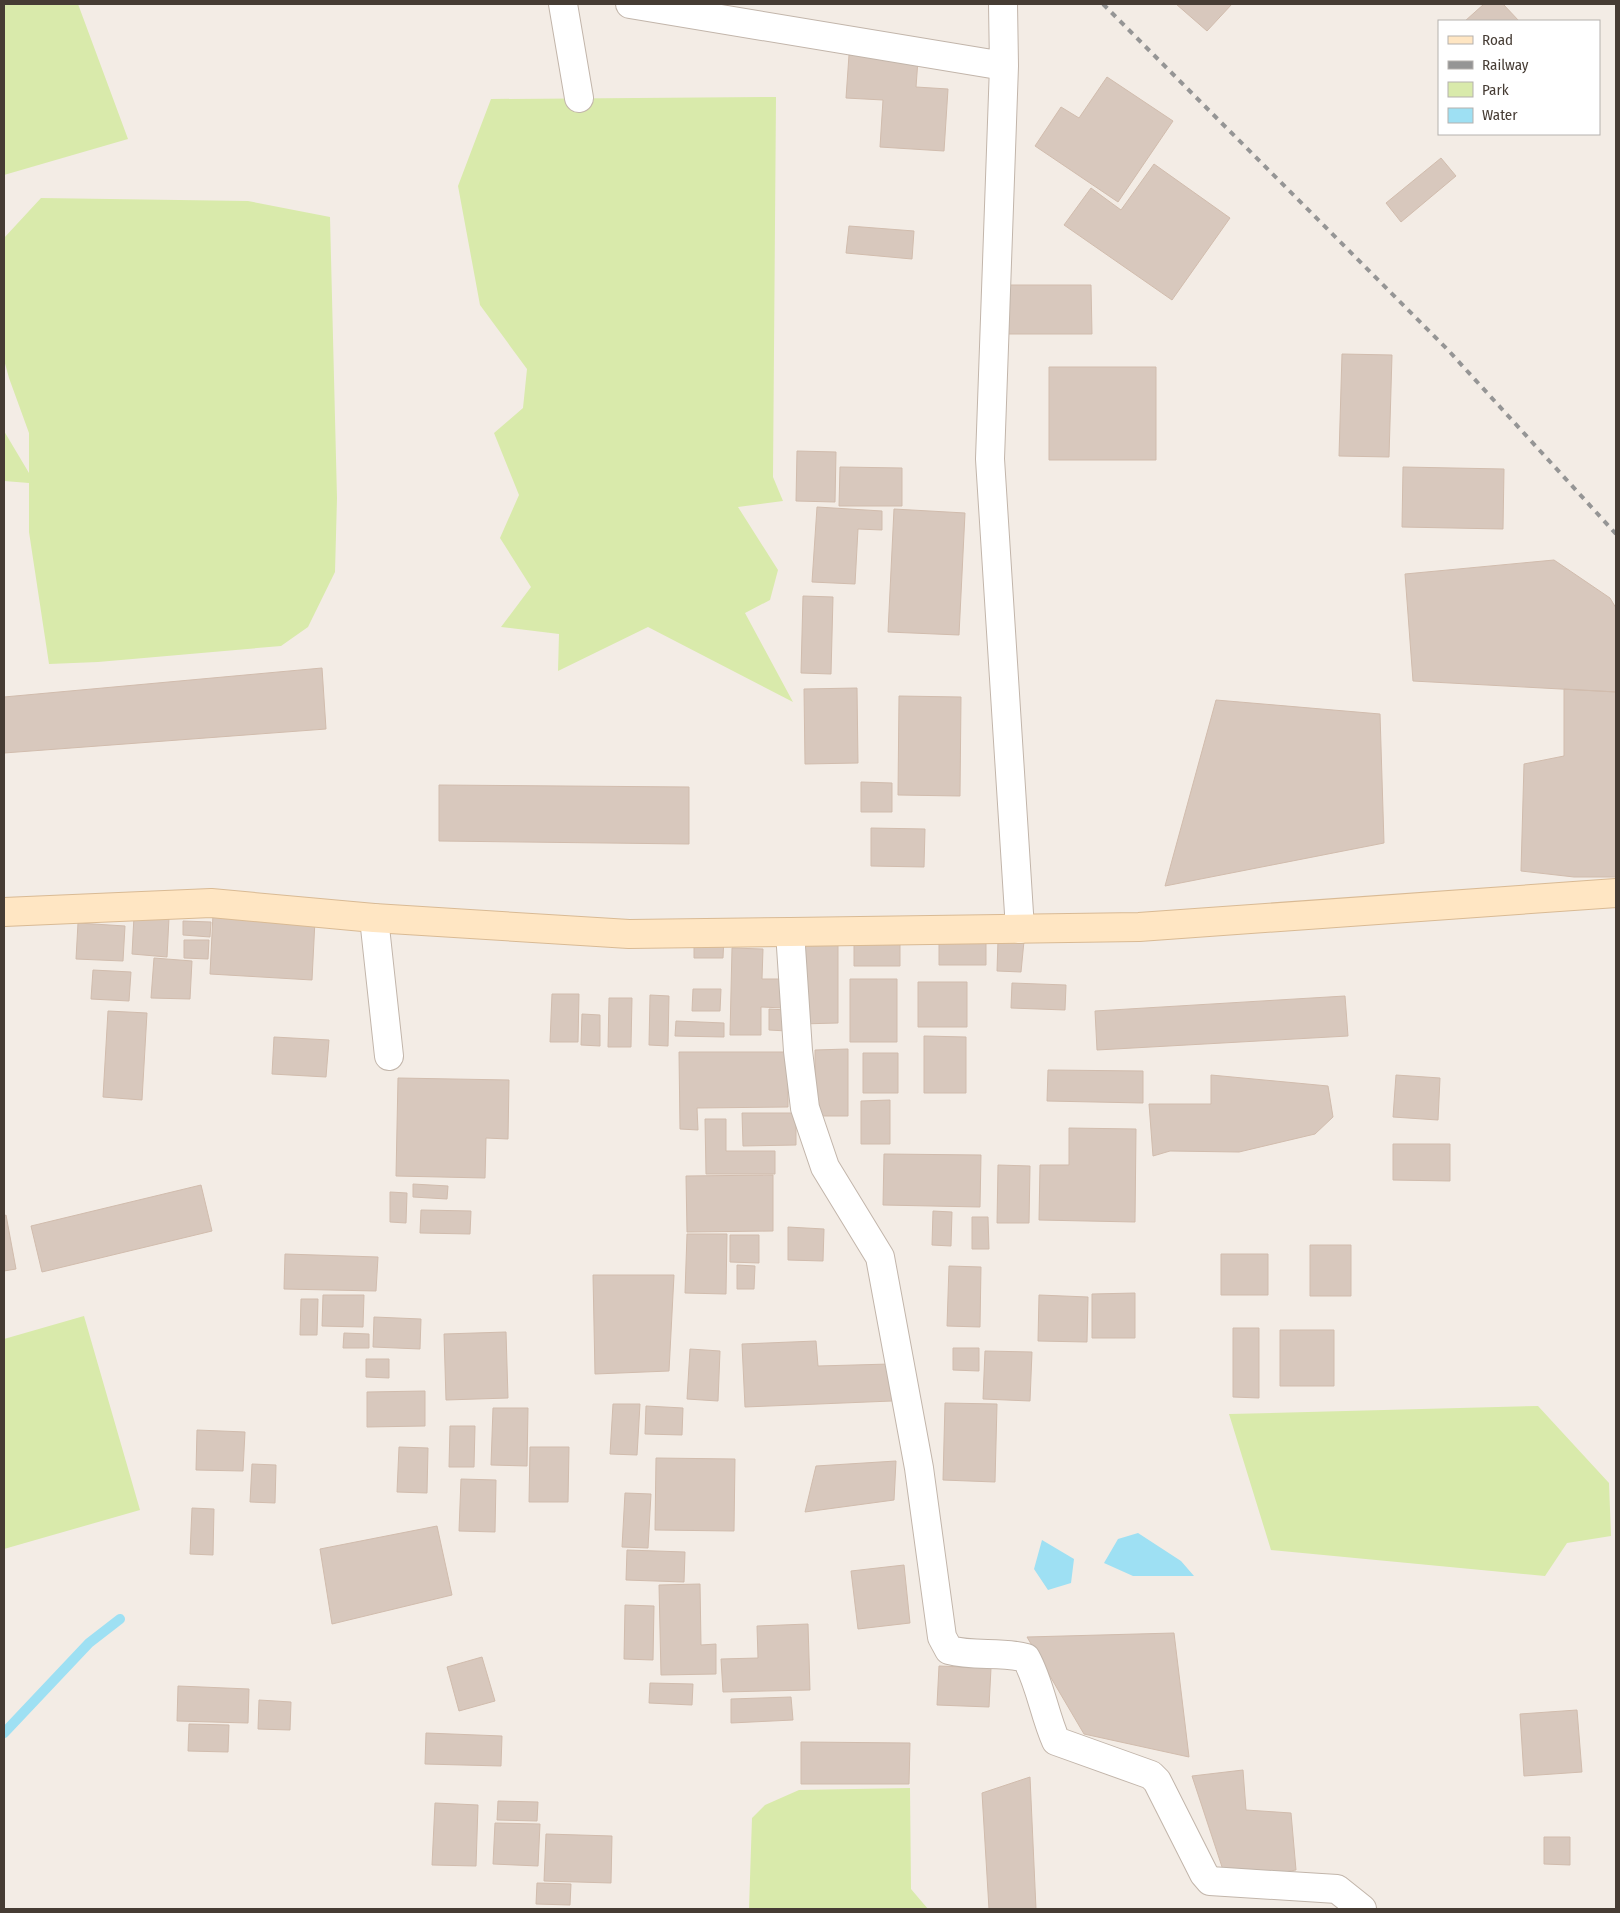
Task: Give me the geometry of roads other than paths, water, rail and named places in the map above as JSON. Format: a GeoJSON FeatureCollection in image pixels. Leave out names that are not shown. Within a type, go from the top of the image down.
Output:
{"type":"FeatureCollection","features":[{"type":"Feature","properties":{"kind":"main road"},"geometry":{"type":"LineString","coordinates":[[4,912],[210,902],[374,918],[629,934],[1139,927],[1616,893]]}},
{"type":"Feature","properties":{"kind":"street"},"geometry":{"type":"LineString","coordinates":[[563,4],[579,98]]}},
{"type":"Feature","properties":{"kind":"street"},"geometry":{"type":"LineString","coordinates":[[630,4],[1004,66]]}},
{"type":"Feature","properties":{"kind":"street"},"geometry":{"type":"LineString","coordinates":[[1003,4],[1004,66],[990,459],[1020,928]]}},
{"type":"Feature","properties":{"kind":"street"},"geometry":{"type":"LineString","coordinates":[[374,918],[389,1056]]}},
{"type":"Feature","properties":{"kind":"street"},"geometry":{"type":"LineString","coordinates":[[790,932],[798,1051],[805,1108],[825,1167],[880,1257],[919,1468],[942,1638],[949,1650],[963,1654],[1012,1654],[1026,1658],[1032,1669],[1056,1741],[1151,1775],[1157,1781],[1204,1874],[1210,1881],[1337,1888],[1362,1909]]}},
{"type":"Feature","properties":{"kind":"water"},"geometry":{"type":"Polygon","coordinates":[[[1138,1533],[1181,1561],[1194,1576],[1133,1576],[1104,1563],[1118,1539],[1138,1533]]]}},
{"type":"Feature","properties":{"kind":"water"},"geometry":{"type":"Polygon","coordinates":[[[1042,1540],[1074,1559],[1071,1583],[1048,1590],[1034,1569],[1042,1540]]]}},
{"type":"Feature","properties":{"kind":"waterway"},"geometry":{"type":"LineString","coordinates":[[4,1733],[89,1643],[120,1619]]}},
{"type":"Feature","properties":{"kind":"railway"},"geometry":{"type":"LineString","coordinates":[[1103,4],[1448,350],[1616,534]]}}]}
